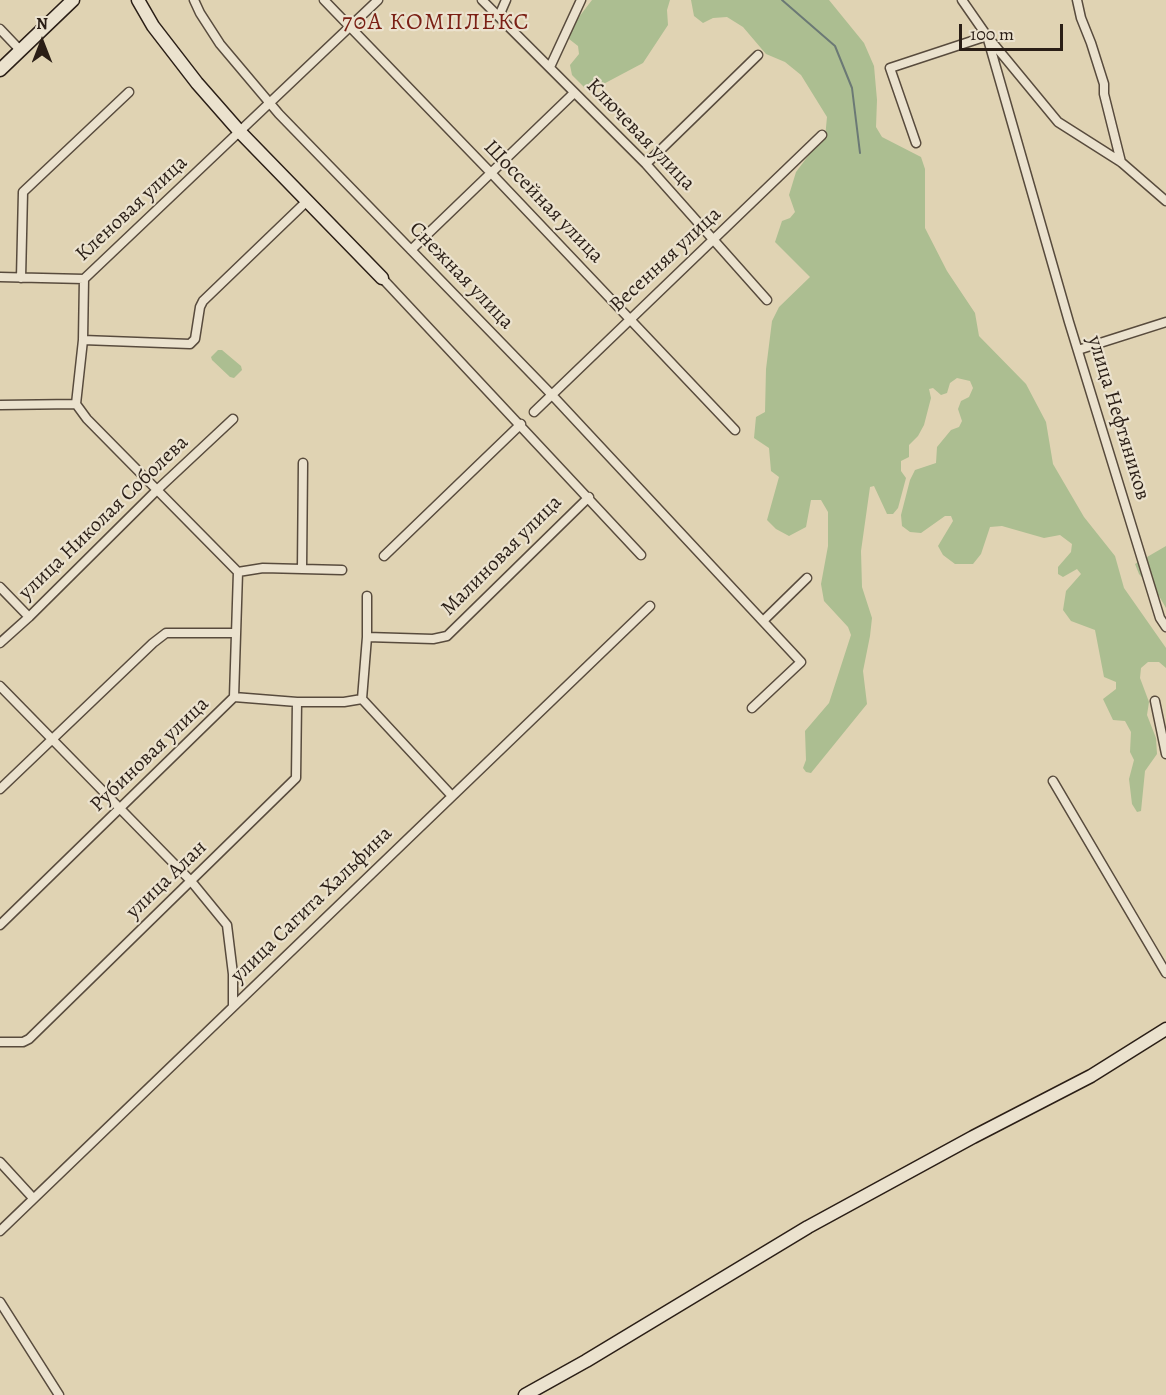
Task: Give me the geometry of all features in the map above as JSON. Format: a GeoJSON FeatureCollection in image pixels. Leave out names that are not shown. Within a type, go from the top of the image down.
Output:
{"type":"FeatureCollection","features":[{"type":"Feature","properties":{"kind":"street"},"geometry":{"type":"LineString","coordinates":[[0,70],[73,0]]}},
{"type":"Feature","properties":{"kind":"street"},"geometry":{"type":"LineString","coordinates":[[138,0],[153,26],[197,83],[240,132],[521,424],[641,555]]}},
{"type":"Feature","properties":{"kind":"street","name":"Снежная улица"},"geometry":{"type":"LineString","coordinates":[[194,0],[210,30],[270,104],[552,395],[801,662],[752,708]]}},
{"type":"Feature","properties":{"kind":"street","name":"Шоссейная улица"},"geometry":{"type":"LineString","coordinates":[[324,0],[735,430]]}},
{"type":"Feature","properties":{"kind":"street","name":"Кленовая улица"},"geometry":{"type":"LineString","coordinates":[[0,277],[84,279],[378,0]]}},
{"type":"Feature","properties":{"kind":"street","name":"Ключевая улица"},"geometry":{"type":"LineString","coordinates":[[482,0],[646,164],[767,300]]}},
{"type":"Feature","properties":{"kind":"street"},"geometry":{"type":"LineString","coordinates":[[499,16],[506,0]]}},
{"type":"Feature","properties":{"kind":"street"},"geometry":{"type":"LineString","coordinates":[[550,67],[581,0]]}},
{"type":"Feature","properties":{"kind":"street"},"geometry":{"type":"LineString","coordinates":[[962,0],[987,36],[1058,122],[1121,162],[1166,201]]}},
{"type":"Feature","properties":{"kind":"street"},"geometry":{"type":"LineString","coordinates":[[1077,0],[1104,84],[1104,94],[1121,162]]}},
{"type":"Feature","properties":{"kind":"street"},"geometry":{"type":"LineString","coordinates":[[0,29],[20,50]]}},
{"type":"Feature","properties":{"kind":"street"},"geometry":{"type":"LineString","coordinates":[[916,143],[890,68],[987,36]]}},
{"type":"Feature","properties":{"kind":"street","name":"улица Нефтяников"},"geometry":{"type":"LineString","coordinates":[[987,36],[1069,322],[1153,596],[1160,618],[1166,627]]}},
{"type":"Feature","properties":{"kind":"street"},"geometry":{"type":"LineString","coordinates":[[646,164],[758,55]]}},
{"type":"Feature","properties":{"kind":"street"},"geometry":{"type":"LineString","coordinates":[[21,278],[23,192],[129,92]]}},
{"type":"Feature","properties":{"kind":"street"},"geometry":{"type":"LineString","coordinates":[[411,250],[574,93]]}},
{"type":"Feature","properties":{"kind":"street","name":"Весенняя улица"},"geometry":{"type":"LineString","coordinates":[[534,412],[822,135]]}},
{"type":"Feature","properties":{"kind":"street"},"geometry":{"type":"LineString","coordinates":[[83,340],[190,344],[195,339],[203,301],[307,201]]}},
{"type":"Feature","properties":{"kind":"street"},"geometry":{"type":"LineString","coordinates":[[84,279],[83,340],[76,404],[87,419],[238,572],[263,568],[342,570]]}},
{"type":"Feature","properties":{"kind":"street"},"geometry":{"type":"LineString","coordinates":[[1078,350],[1166,322]]}},
{"type":"Feature","properties":{"kind":"street"},"geometry":{"type":"LineString","coordinates":[[0,405],[76,404]]}},
{"type":"Feature","properties":{"kind":"street","name":"улица Николая Соболева"},"geometry":{"type":"LineString","coordinates":[[0,643],[233,419]]}},
{"type":"Feature","properties":{"kind":"street"},"geometry":{"type":"LineString","coordinates":[[384,556],[521,424]]}},
{"type":"Feature","properties":{"kind":"street"},"geometry":{"type":"LineString","coordinates":[[302,569],[303,463]]}},
{"type":"Feature","properties":{"kind":"street","name":"Малиновая улица"},"geometry":{"type":"LineString","coordinates":[[367,637],[433,639],[447,636],[589,497]]}},
{"type":"Feature","properties":{"kind":"street","name":"Рубиновая улица"},"geometry":{"type":"LineString","coordinates":[[0,925],[234,697],[238,572]]}},
{"type":"Feature","properties":{"kind":"street"},"geometry":{"type":"LineString","coordinates":[[763,621],[807,578]]}},
{"type":"Feature","properties":{"kind":"street"},"geometry":{"type":"LineString","coordinates":[[0,587],[29,617]]}},
{"type":"Feature","properties":{"kind":"street"},"geometry":{"type":"LineString","coordinates":[[367,596],[363,699],[452,796]]}},
{"type":"Feature","properties":{"kind":"street","name":"улица Сагита Хальфина"},"geometry":{"type":"LineString","coordinates":[[0,1231],[650,606]]}},
{"type":"Feature","properties":{"kind":"street"},"geometry":{"type":"LineString","coordinates":[[0,789],[166,633],[236,633]]}},
{"type":"Feature","properties":{"kind":"street"},"geometry":{"type":"LineString","coordinates":[[0,686],[191,881],[227,925],[234,974],[233,1006]]}},
{"type":"Feature","properties":{"kind":"street"},"geometry":{"type":"LineString","coordinates":[[234,697],[297,702],[344,702],[363,699]]}},
{"type":"Feature","properties":{"kind":"street"},"geometry":{"type":"LineString","coordinates":[[1155,701],[1166,754]]}},
{"type":"Feature","properties":{"kind":"street","name":"улица Алан"},"geometry":{"type":"LineString","coordinates":[[0,1042],[23,1042],[29,1039],[296,778],[297,702]]}},
{"type":"Feature","properties":{"kind":"street"},"geometry":{"type":"LineString","coordinates":[[1053,781],[1166,973]]}},
{"type":"Feature","properties":{"kind":"street"},"geometry":{"type":"LineString","coordinates":[[525,1395],[586,1361],[808,1227],[1091,1076],[1166,1029]]}},
{"type":"Feature","properties":{"kind":"street"},"geometry":{"type":"LineString","coordinates":[[0,1162],[33,1198]]}},
{"type":"Feature","properties":{"kind":"street"},"geometry":{"type":"LineString","coordinates":[[0,1302],[59,1395]]}},
{"type":"Feature","properties":{"kind":"green space"},"geometry":{"type":"Polygon","coordinates":[[[592,0],[670,0],[667,10],[668,25],[643,63],[594,89],[585,88],[572,75],[570,65],[579,54],[578,46],[569,39],[572,26],[592,0]]]}},
{"type":"Feature","properties":{"kind":"green space"},"geometry":{"type":"Polygon","coordinates":[[[691,0],[829,0],[864,43],[874,66],[877,100],[876,127],[882,137],[921,157],[925,169],[925,228],[947,271],[975,313],[979,336],[1026,384],[1046,422],[1053,464],[1084,517],[1115,556],[1124,588],[1166,648],[1166,668],[1159,662],[1148,662],[1141,668],[1140,678],[1149,702],[1147,715],[1156,738],[1157,754],[1145,771],[1141,811],[1137,812],[1132,804],[1129,779],[1134,760],[1130,752],[1131,732],[1125,721],[1113,720],[1103,699],[1116,689],[1116,682],[1104,677],[1095,630],[1071,621],[1063,610],[1066,591],[1081,574],[1077,569],[1063,577],[1058,574],[1058,567],[1071,552],[1072,544],[1060,535],[1044,538],[1002,526],[990,527],[981,554],[973,564],[955,564],[943,555],[938,546],[953,521],[951,516],[945,516],[921,533],[910,532],[902,526],[901,515],[910,480],[915,470],[936,463],[937,447],[951,430],[959,427],[962,421],[958,409],[961,401],[969,397],[973,388],[970,381],[957,378],[950,383],[947,393],[941,395],[933,388],[929,389],[931,398],[924,425],[909,445],[909,457],[901,461],[901,471],[906,478],[898,508],[893,514],[887,514],[874,486],[870,487],[861,551],[862,587],[872,618],[863,671],[867,704],[811,773],[806,772],[803,768],[806,760],[805,731],[829,703],[851,635],[848,627],[824,601],[821,584],[828,546],[828,512],[821,500],[811,500],[806,527],[789,536],[776,529],[767,520],[779,477],[771,471],[769,448],[754,438],[756,417],[765,412],[766,369],[772,321],[779,307],[810,277],[775,242],[782,221],[790,218],[795,212],[789,195],[796,172],[825,138],[827,117],[801,75],[785,62],[766,54],[743,27],[727,17],[713,18],[703,23],[694,16],[691,0]]]}},
{"type":"Feature","properties":{"kind":"green space"},"geometry":{"type":"Polygon","coordinates":[[[218,350],[222,350],[241,366],[242,370],[234,378],[212,360],[211,357],[218,350]]]}},
{"type":"Feature","properties":{"kind":"green space"},"geometry":{"type":"Polygon","coordinates":[[[1166,546],[1166,608],[1159,596],[1139,574],[1135,564],[1166,546]]]}},
{"type":"Feature","properties":{"kind":"waterway"},"geometry":{"type":"LineString","coordinates":[[782,0],[835,46],[852,88],[860,153]]}},
{"type":"Feature","properties":{"kind":"district","name":"70А КОМПЛЕКС"},"geometry":{"type":"Point","coordinates":[436,23]}}]}
